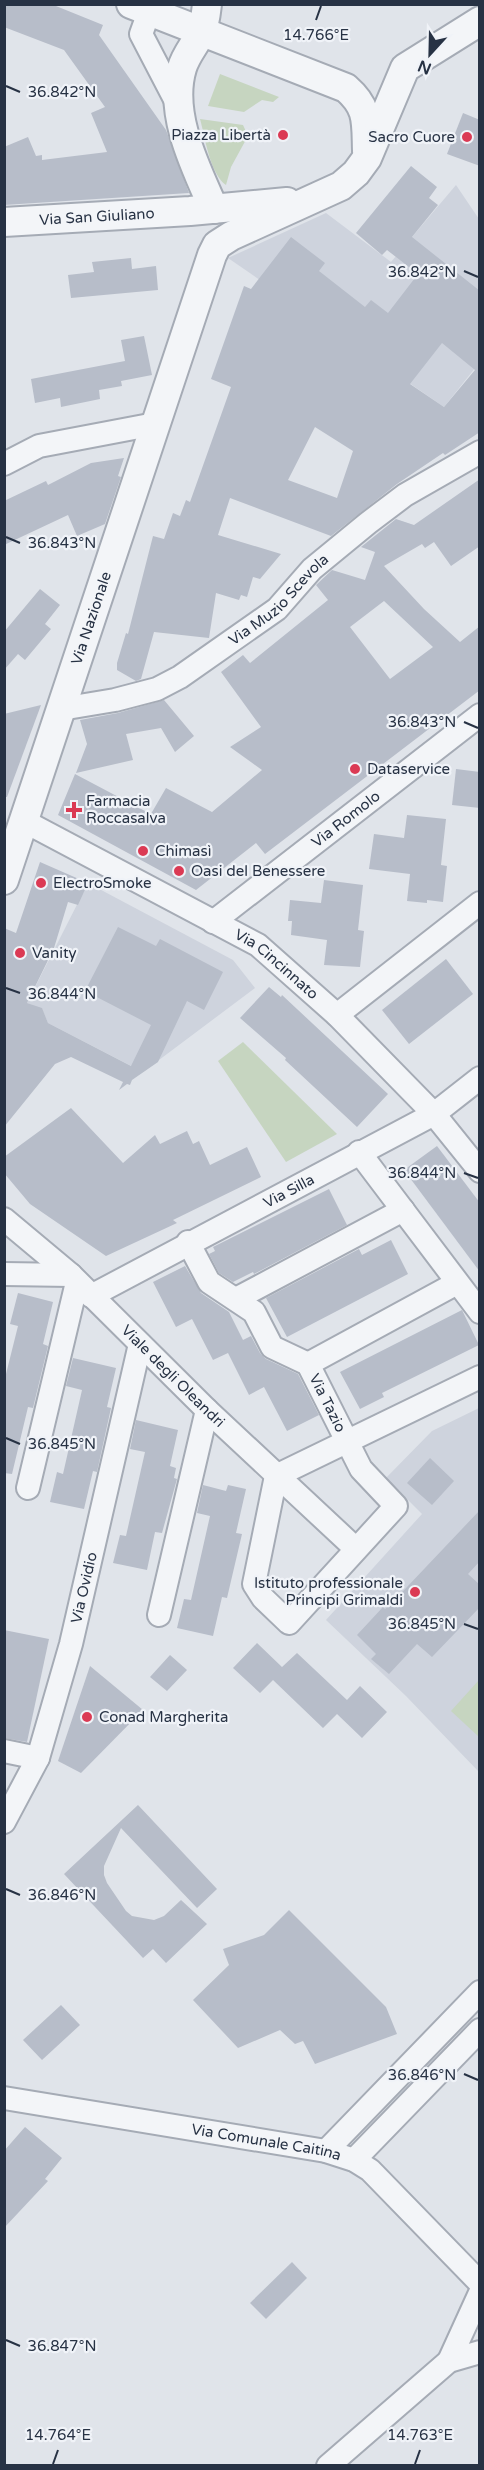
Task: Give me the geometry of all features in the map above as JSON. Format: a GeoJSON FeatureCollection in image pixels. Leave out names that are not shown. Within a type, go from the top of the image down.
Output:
{"type":"FeatureCollection","features":[{"type":"Feature","properties":{"kind":"street"},"geometry":{"type":"LineString","coordinates":[[202,210],[179,107],[141,34],[140,8],[204,18],[346,88],[359,99],[366,115],[367,158]]}},
{"type":"Feature","properties":{"kind":"street"},"geometry":{"type":"LineString","coordinates":[[179,107],[181,69],[204,18]]}},
{"type":"Feature","properties":{"kind":"street"},"geometry":{"type":"LineString","coordinates":[[309,200],[341,186],[356,173],[367,158],[399,77],[405,68],[480,21]]}},
{"type":"Feature","properties":{"kind":"street","name":"Via San Giuliano"},"geometry":{"type":"LineString","coordinates":[[4,222],[202,210],[309,200]]}},
{"type":"Feature","properties":{"kind":"street","name":"Via Nazionale"},"geometry":{"type":"LineString","coordinates":[[4,880],[212,255],[217,245],[231,236],[309,200]]}},
{"type":"Feature","properties":{"kind":"street"},"geometry":{"type":"LineString","coordinates":[[4,464],[39,446],[155,424]]}},
{"type":"Feature","properties":{"kind":"street","name":"Via Muzio Scevola"},"geometry":{"type":"LineString","coordinates":[[61,709],[115,700],[157,689],[180,677],[277,609],[312,569],[405,495],[480,452]]}},
{"type":"Feature","properties":{"kind":"street","name":"Via Romolo"},"geometry":{"type":"LineString","coordinates":[[213,922],[480,715]]}},
{"type":"Feature","properties":{"kind":"street","name":"Via Cincinnato"},"geometry":{"type":"LineString","coordinates":[[24,821],[258,945],[337,1015],[434,1114],[480,1171]]}},
{"type":"Feature","properties":{"kind":"street"},"geometry":{"type":"LineString","coordinates":[[337,1015],[480,903]]}},
{"type":"Feature","properties":{"kind":"street","name":"Via Silla"},"geometry":{"type":"LineString","coordinates":[[80,1284],[188,1242],[434,1114],[480,1078]]}},
{"type":"Feature","properties":{"kind":"street"},"geometry":{"type":"LineString","coordinates":[[359,1152],[480,1312]]}},
{"type":"Feature","properties":{"kind":"street"},"geometry":{"type":"LineString","coordinates":[[236,1299],[403,1210]]}},
{"type":"Feature","properties":{"kind":"street","name":"Viale degli Oleandri"},"geometry":{"type":"LineString","coordinates":[[4,1219],[80,1284],[207,1410],[356,1549]]}},
{"type":"Feature","properties":{"kind":"street","name":"Via Tazio"},"geometry":{"type":"LineString","coordinates":[[188,1242],[209,1282],[254,1312],[272,1347],[308,1364],[361,1469],[396,1506],[356,1549]]}},
{"type":"Feature","properties":{"kind":"street"},"geometry":{"type":"LineString","coordinates":[[4,1274],[80,1284],[28,1488]]}},
{"type":"Feature","properties":{"kind":"street"},"geometry":{"type":"LineString","coordinates":[[308,1364],[457,1283]]}},
{"type":"Feature","properties":{"kind":"street","name":"Via Ovidio"},"geometry":{"type":"LineString","coordinates":[[4,1822],[38,1758],[71,1644],[140,1344]]}},
{"type":"Feature","properties":{"kind":"street"},"geometry":{"type":"LineString","coordinates":[[356,1549],[289,1623],[263,1598],[254,1584],[276,1476],[480,1377]]}},
{"type":"Feature","properties":{"kind":"street"},"geometry":{"type":"LineString","coordinates":[[159,1615],[207,1410]]}},
{"type":"Feature","properties":{"kind":"street"},"geometry":{"type":"LineString","coordinates":[[4,1751],[38,1758]]}},
{"type":"Feature","properties":{"kind":"street"},"geometry":{"type":"LineString","coordinates":[[326,2151],[480,1992]]}},
{"type":"Feature","properties":{"kind":"street"},"geometry":{"type":"LineString","coordinates":[[354,2160],[480,2030]]}},
{"type":"Feature","properties":{"kind":"street","name":"Via Comunale Caitina"},"geometry":{"type":"LineString","coordinates":[[4,2098],[326,2151],[354,2160],[370,2170],[480,2283]]}},
{"type":"Feature","properties":{"kind":"street"},"geometry":{"type":"LineString","coordinates":[[328,2466],[449,2361],[480,2293]]}},
{"type":"Feature","properties":{"kind":"street"},"geometry":{"type":"LineString","coordinates":[[449,2361],[480,2352]]}},
{"type":"Feature","properties":{"kind":"shaded area"},"geometry":{"type":"Polygon","coordinates":[[[456,185],[479,219],[479,363],[444,407],[228,258],[326,213],[391,262],[456,185]]]}},
{"type":"Feature","properties":{"kind":"shaded area"},"geometry":{"type":"Polygon","coordinates":[[[88,883],[233,960],[255,988],[143,1072],[48,1023],[42,1009],[27,1003],[88,883]]]}},
{"type":"Feature","properties":{"kind":"shaded area","name":"Istituto professionale Principi Grimaldi"},"geometry":{"type":"Polygon","coordinates":[[[479,1408],[479,1772],[406,1696],[326,1620],[422,1514],[386,1478],[432,1431],[479,1408]]]}},
{"type":"Feature","properties":{"kind":"green space"},"geometry":{"type":"Polygon","coordinates":[[[220,74],[279,97],[273,102],[262,100],[244,112],[208,106],[220,74]]]}},
{"type":"Feature","properties":{"kind":"green space"},"geometry":{"type":"Polygon","coordinates":[[[200,119],[243,125],[248,136],[231,167],[226,185],[220,180],[212,164],[200,119]]]}},
{"type":"Feature","properties":{"kind":"green space"},"geometry":{"type":"Polygon","coordinates":[[[243,1042],[337,1134],[286,1162],[218,1061],[243,1042]]]}},
{"type":"Feature","properties":{"kind":"green space"},"geometry":{"type":"Polygon","coordinates":[[[479,1680],[479,1737],[451,1711],[479,1680]]]}},
{"type":"Feature","properties":{"kind":"building"},"geometry":{"type":"Polygon","coordinates":[[[4,4],[51,4],[103,25],[99,35],[166,130],[189,193],[4,205],[4,147],[28,137],[36,156],[42,155],[42,160],[107,152],[91,113],[105,107],[64,50],[4,27],[4,4]]]}},
{"type":"Feature","properties":{"kind":"building","name":"Sacro Cuore"},"geometry":{"type":"Polygon","coordinates":[[[463,113],[480,120],[480,166],[447,154],[463,113]]]}},
{"type":"Feature","properties":{"kind":"building"},"geometry":{"type":"Polygon","coordinates":[[[411,166],[437,187],[429,198],[438,205],[412,237],[480,291],[480,432],[445,455],[443,453],[397,484],[331,536],[230,498],[218,535],[281,554],[260,579],[253,577],[247,597],[241,595],[239,600],[216,593],[209,638],[154,632],[141,679],[136,681],[117,670],[117,663],[126,633],[128,634],[153,536],[164,539],[173,513],[180,516],[186,500],[190,502],[231,387],[211,379],[244,286],[251,289],[291,237],[325,263],[319,271],[365,307],[371,300],[388,313],[418,274],[387,250],[382,255],[356,233],[411,166]],[[442,343],[410,384],[444,407],[475,370],[442,343]],[[315,427],[288,480],[337,498],[353,451],[315,427]]]}},
{"type":"Feature","properties":{"kind":"building"},"geometry":{"type":"Polygon","coordinates":[[[131,258],[132,269],[156,266],[158,290],[71,298],[68,275],[94,272],[92,262],[131,258]]]}},
{"type":"Feature","properties":{"kind":"building"},"geometry":{"type":"Polygon","coordinates":[[[144,336],[152,375],[121,381],[122,386],[99,390],[100,399],[61,407],[60,398],[35,403],[31,379],[125,361],[121,340],[144,336]]]}},
{"type":"Feature","properties":{"kind":"building"},"geometry":{"type":"Polygon","coordinates":[[[124,458],[118,476],[121,477],[105,524],[77,536],[68,515],[4,545],[4,501],[46,481],[48,485],[91,463],[124,458]]]}},
{"type":"Feature","properties":{"kind":"building"},"geometry":{"type":"Polygon","coordinates":[[[480,479],[480,546],[451,566],[434,542],[425,548],[422,544],[384,566],[424,609],[460,642],[480,626],[480,690],[265,854],[256,843],[196,890],[58,815],[75,774],[145,811],[148,819],[166,788],[212,812],[262,770],[230,747],[261,727],[221,672],[243,655],[250,663],[328,600],[316,585],[332,570],[365,580],[375,552],[361,547],[396,519],[414,525],[480,479]],[[384,601],[350,627],[390,679],[433,647],[384,601]]]}},
{"type":"Feature","properties":{"kind":"building"},"geometry":{"type":"Polygon","coordinates":[[[40,589],[60,605],[45,624],[51,629],[25,660],[18,654],[4,670],[4,632],[40,589]]]}},
{"type":"Feature","properties":{"kind":"building"},"geometry":{"type":"Polygon","coordinates":[[[164,700],[194,736],[175,752],[161,728],[126,734],[133,760],[76,773],[87,744],[80,720],[118,713],[164,700]]]}},
{"type":"Feature","properties":{"kind":"building"},"geometry":{"type":"Polygon","coordinates":[[[41,705],[7,797],[4,797],[4,714],[41,705]]]}},
{"type":"Feature","properties":{"kind":"building"},"geometry":{"type":"Polygon","coordinates":[[[456,769],[480,772],[480,808],[452,805],[456,769]]]}},
{"type":"Feature","properties":{"kind":"building"},"geometry":{"type":"Polygon","coordinates":[[[407,815],[446,819],[441,865],[447,866],[443,902],[407,901],[410,874],[369,869],[374,834],[404,838],[407,815]]]}},
{"type":"Feature","properties":{"kind":"building"},"geometry":{"type":"Polygon","coordinates":[[[40,862],[88,883],[78,905],[68,902],[54,948],[27,1003],[42,1008],[48,1023],[131,1066],[151,1025],[85,991],[118,927],[156,946],[160,939],[223,972],[204,1010],[187,1001],[158,1062],[132,1080],[130,1085],[127,1084],[119,1090],[123,1082],[71,1057],[55,1064],[4,1127],[4,928],[16,933],[40,862]]]}},
{"type":"Feature","properties":{"kind":"building"},"geometry":{"type":"Polygon","coordinates":[[[324,880],[363,885],[358,930],[364,931],[360,967],[324,965],[327,940],[291,935],[292,921],[288,921],[290,900],[321,903],[324,880]]]}},
{"type":"Feature","properties":{"kind":"building"},"geometry":{"type":"Polygon","coordinates":[[[446,959],[473,994],[409,1044],[382,1010],[446,959]]]}},
{"type":"Feature","properties":{"kind":"building"},"geometry":{"type":"Polygon","coordinates":[[[269,987],[281,997],[282,995],[388,1094],[357,1127],[285,1060],[286,1058],[240,1018],[269,987]]]}},
{"type":"Feature","properties":{"kind":"building"},"geometry":{"type":"Polygon","coordinates":[[[71,1108],[123,1163],[155,1135],[160,1144],[187,1131],[193,1144],[199,1141],[210,1165],[247,1147],[261,1177],[173,1220],[177,1223],[106,1256],[30,1204],[4,1173],[4,1157],[71,1108]]]}},
{"type":"Feature","properties":{"kind":"building"},"geometry":{"type":"Polygon","coordinates":[[[437,1146],[480,1203],[480,1272],[404,1170],[437,1146]]]}},
{"type":"Feature","properties":{"kind":"building"},"geometry":{"type":"Polygon","coordinates":[[[329,1189],[347,1225],[254,1274],[253,1272],[233,1282],[219,1273],[209,1254],[215,1251],[213,1247],[329,1189]]]}},
{"type":"Feature","properties":{"kind":"building"},"geometry":{"type":"Polygon","coordinates":[[[391,1240],[408,1274],[287,1337],[266,1298],[359,1249],[362,1255],[391,1240]]]}},
{"type":"Feature","properties":{"kind":"building"},"geometry":{"type":"Polygon","coordinates":[[[185,1266],[201,1293],[229,1312],[243,1340],[251,1336],[266,1359],[298,1374],[319,1415],[287,1431],[264,1387],[249,1395],[228,1353],[213,1360],[192,1319],[176,1327],[153,1282],[185,1266]]]}},
{"type":"Feature","properties":{"kind":"building"},"geometry":{"type":"Polygon","coordinates":[[[18,1293],[53,1302],[43,1344],[48,1346],[33,1408],[28,1407],[12,1474],[4,1473],[4,1382],[18,1326],[10,1324],[18,1293]]]}},
{"type":"Feature","properties":{"kind":"building"},"geometry":{"type":"Polygon","coordinates":[[[462,1310],[479,1345],[382,1393],[384,1397],[360,1409],[340,1372],[462,1310]]]}},
{"type":"Feature","properties":{"kind":"building"},"geometry":{"type":"Polygon","coordinates":[[[73,1358],[116,1368],[107,1407],[111,1408],[97,1472],[93,1471],[84,1509],[50,1502],[57,1472],[63,1474],[82,1390],[66,1386],[73,1358]]]}},
{"type":"Feature","properties":{"kind":"building"},"geometry":{"type":"Polygon","coordinates":[[[136,1420],[178,1430],[170,1466],[176,1468],[174,1478],[177,1479],[162,1533],[155,1532],[147,1570],[113,1563],[120,1535],[126,1536],[145,1452],[130,1449],[136,1420]]]}},
{"type":"Feature","properties":{"kind":"building"},"geometry":{"type":"Polygon","coordinates":[[[430,1458],[454,1481],[432,1505],[407,1483],[430,1458]]]}},
{"type":"Feature","properties":{"kind":"building"},"geometry":{"type":"Polygon","coordinates":[[[203,1485],[226,1491],[228,1485],[246,1489],[236,1533],[242,1534],[227,1598],[222,1597],[213,1636],[177,1628],[184,1599],[191,1600],[210,1516],[197,1513],[203,1485]]]}},
{"type":"Feature","properties":{"kind":"building"},"geometry":{"type":"Polygon","coordinates":[[[480,1510],[480,1561],[468,1574],[480,1585],[480,1607],[432,1657],[417,1644],[389,1674],[371,1659],[376,1654],[357,1635],[383,1607],[385,1609],[389,1606],[480,1510]]]}},
{"type":"Feature","properties":{"kind":"building"},"geometry":{"type":"Polygon","coordinates":[[[4,1630],[49,1639],[27,1742],[4,1738],[4,1630]]]}},
{"type":"Feature","properties":{"kind":"building"},"geometry":{"type":"Polygon","coordinates":[[[257,1643],[282,1667],[297,1653],[347,1700],[360,1686],[387,1712],[362,1738],[337,1714],[323,1728],[273,1680],[260,1693],[233,1668],[257,1643]]]}},
{"type":"Feature","properties":{"kind":"building"},"geometry":{"type":"Polygon","coordinates":[[[170,1655],[187,1670],[167,1691],[150,1677],[170,1655]]]}},
{"type":"Feature","properties":{"kind":"building"},"geometry":{"type":"Polygon","coordinates":[[[90,1666],[143,1710],[81,1773],[58,1761],[90,1666]]]}},
{"type":"Feature","properties":{"kind":"building"},"geometry":{"type":"Polygon","coordinates":[[[138,1805],[217,1889],[197,1908],[121,1828],[104,1866],[104,1875],[126,1911],[132,1916],[154,1920],[164,1916],[181,1900],[207,1924],[166,1963],[153,1949],[143,1958],[64,1874],[138,1805]]]}},
{"type":"Feature","properties":{"kind":"building"},"geometry":{"type":"Polygon","coordinates":[[[289,1910],[386,2007],[397,2034],[315,2064],[303,2041],[295,2044],[280,2030],[238,2048],[193,2000],[229,1965],[223,1949],[264,1935],[289,1910]]]}},
{"type":"Feature","properties":{"kind":"building"},"geometry":{"type":"Polygon","coordinates":[[[61,2005],[80,2025],[42,2060],[23,2040],[61,2005]]]}},
{"type":"Feature","properties":{"kind":"building"},"geometry":{"type":"Polygon","coordinates":[[[25,2127],[62,2158],[45,2179],[48,2181],[4,2228],[4,2151],[25,2127]]]}},
{"type":"Feature","properties":{"kind":"building"},"geometry":{"type":"Polygon","coordinates":[[[292,2262],[307,2278],[266,2319],[250,2303],[292,2262]]]}},
{"type":"Feature","properties":{"kind":"place","name":"Piazza Libertà"},"geometry":{"type":"Point","coordinates":[283,135]}},
{"type":"Feature","properties":{"kind":"place","name":"Sacro Cuore"},"geometry":{"type":"Point","coordinates":[467,137]}},
{"type":"Feature","properties":{"kind":"place","name":"Dataservice"},"geometry":{"type":"Point","coordinates":[355,769]}},
{"type":"Feature","properties":{"kind":"place","name":"Farmacia Roccasalva"},"geometry":{"type":"Point","coordinates":[74,810]}},
{"type":"Feature","properties":{"kind":"place","name":"Chimasì"},"geometry":{"type":"Point","coordinates":[143,851]}},
{"type":"Feature","properties":{"kind":"place","name":"Oasi del Benessere"},"geometry":{"type":"Point","coordinates":[179,871]}},
{"type":"Feature","properties":{"kind":"place","name":"ElectroSmoke"},"geometry":{"type":"Point","coordinates":[41,883]}},
{"type":"Feature","properties":{"kind":"place","name":"Vanity"},"geometry":{"type":"Point","coordinates":[20,953]}},
{"type":"Feature","properties":{"kind":"place","name":"Istituto professionale Principi Grimaldi"},"geometry":{"type":"Point","coordinates":[415,1592]}},
{"type":"Feature","properties":{"kind":"place","name":"Conad Margherita"},"geometry":{"type":"Point","coordinates":[87,1717]}}]}
